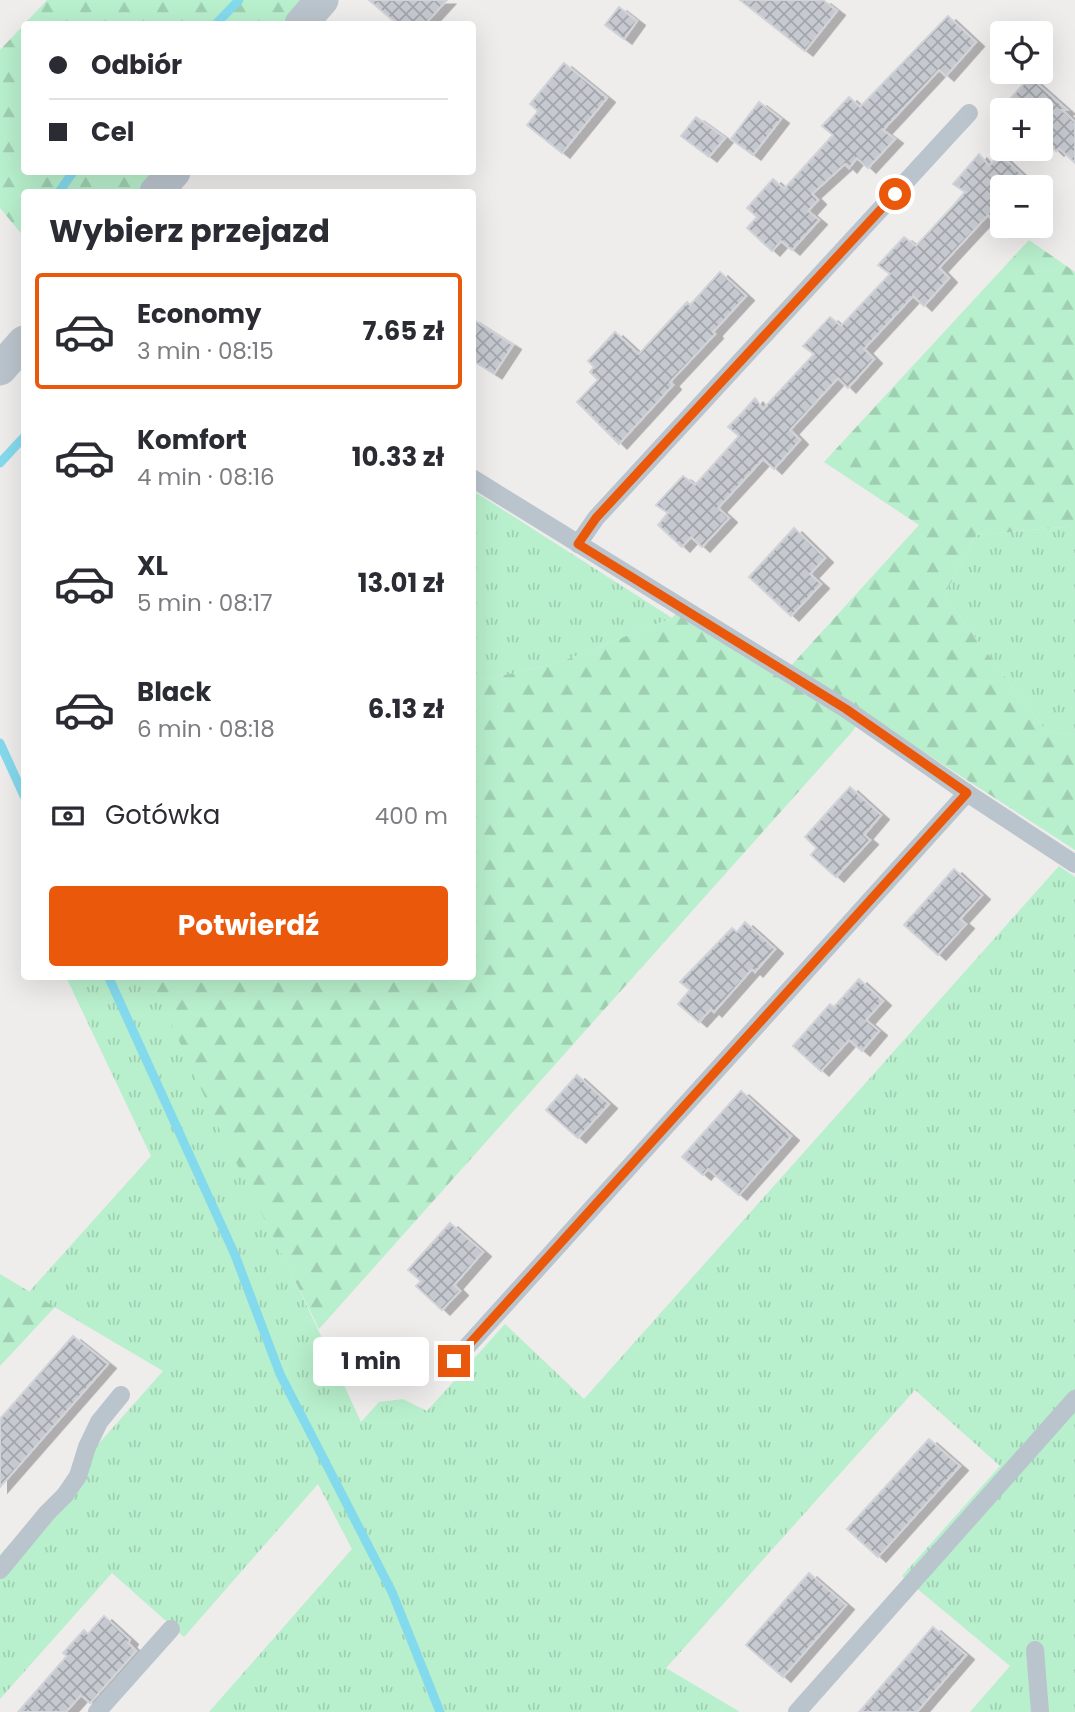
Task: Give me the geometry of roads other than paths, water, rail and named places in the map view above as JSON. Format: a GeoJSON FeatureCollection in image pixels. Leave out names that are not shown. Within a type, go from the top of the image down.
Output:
{"type":"FeatureCollection","features":[{"type":"Feature","properties":{"kind":"street"},"geometry":{"type":"LineString","coordinates":[[304,21],[322,0]]}},
{"type":"Feature","properties":{"kind":"street"},"geometry":{"type":"LineString","coordinates":[[159,189],[171,175]]}},
{"type":"Feature","properties":{"kind":"street"},"geometry":{"type":"LineString","coordinates":[[0,369],[21,345]]}},
{"type":"Feature","properties":{"kind":"lane"},"geometry":{"type":"LineString","coordinates":[[578,544],[596,518],[969,113]]}},
{"type":"Feature","properties":{"kind":"lane"},"geometry":{"type":"LineString","coordinates":[[476,480],[846,709],[1075,864]]}},
{"type":"Feature","properties":{"kind":"lane"},"geometry":{"type":"LineString","coordinates":[[454,1361],[967,793]]}},
{"type":"Feature","properties":{"kind":"lane"},"geometry":{"type":"LineString","coordinates":[[0,1570],[65,1495],[78,1476],[87,1447],[99,1422],[121,1395]]}},
{"type":"Feature","properties":{"kind":"lane"},"geometry":{"type":"LineString","coordinates":[[797,1712],[1075,1399]]}},
{"type":"Feature","properties":{"kind":"lane"},"geometry":{"type":"LineString","coordinates":[[97,1712],[171,1629]]}},
{"type":"Feature","properties":{"kind":"lane"},"geometry":{"type":"LineString","coordinates":[[1035,1650],[1040,1712]]}},
{"type":"Feature","properties":{"kind":"waterway"},"geometry":{"type":"LineString","coordinates":[[219,21],[239,0]]}},
{"type":"Feature","properties":{"kind":"waterway"},"geometry":{"type":"LineString","coordinates":[[61,189],[71,175]]}},
{"type":"Feature","properties":{"kind":"waterway"},"geometry":{"type":"LineString","coordinates":[[0,463],[21,440]]}},
{"type":"Feature","properties":{"kind":"waterway"},"geometry":{"type":"LineString","coordinates":[[0,743],[21,789]]}},
{"type":"Feature","properties":{"kind":"waterway"},"geometry":{"type":"LineString","coordinates":[[110,980],[235,1255],[280,1374],[392,1592],[440,1712]]}}]}
